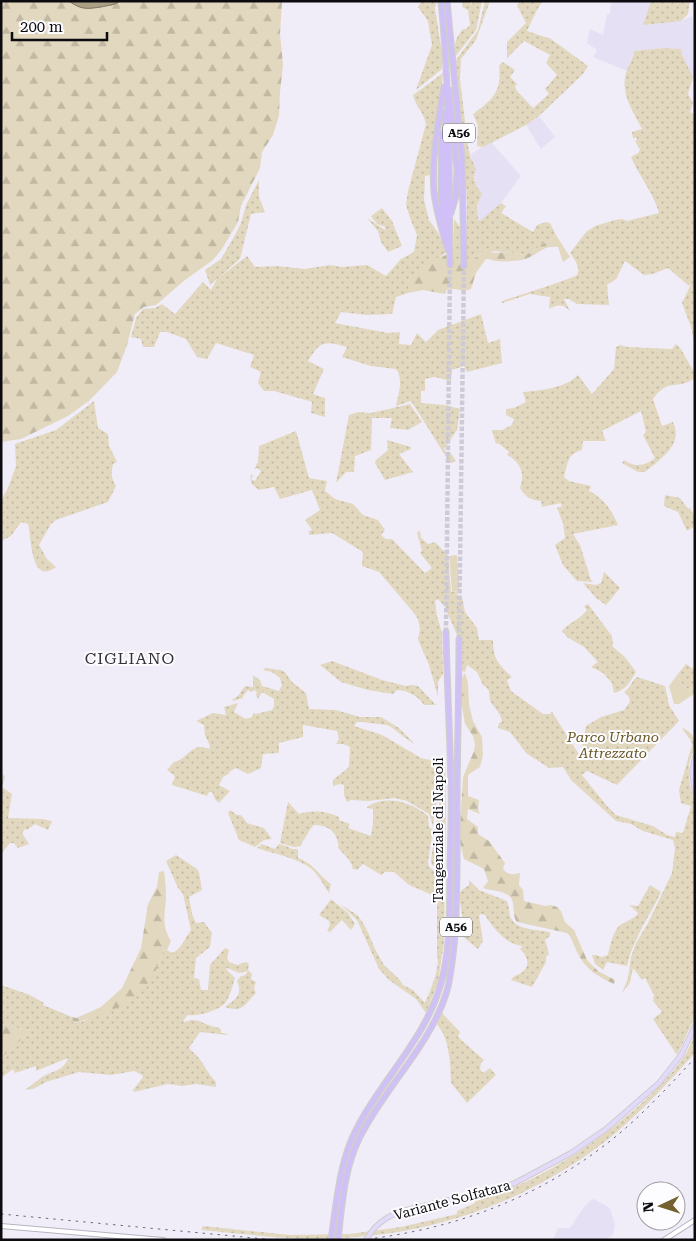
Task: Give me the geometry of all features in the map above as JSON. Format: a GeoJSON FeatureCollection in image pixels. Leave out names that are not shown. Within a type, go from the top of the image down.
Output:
{"type":"FeatureCollection","features":[{"type":"Feature","properties":{"kind":"highway","name":"A56"},"geometry":{"type":"LineString","coordinates":[[441,1],[446,50],[450,166],[450,265]]}},
{"type":"Feature","properties":{"kind":"highway","name":"A56"},"geometry":{"type":"LineString","coordinates":[[447,1],[462,158],[464,266]]}},
{"type":"Feature","properties":{"kind":"highway"},"geometry":{"type":"LineString","coordinates":[[446,85],[450,96],[457,169],[456,196],[450,218]]}},
{"type":"Feature","properties":{"kind":"highway"},"geometry":{"type":"LineString","coordinates":[[441,223],[434,186],[437,141],[446,85]]}},
{"type":"Feature","properties":{"kind":"highway"},"geometry":{"type":"LineString","coordinates":[[446,85],[453,174],[450,218]]}},
{"type":"Feature","properties":{"kind":"highway"},"geometry":{"type":"LineString","coordinates":[[446,85],[446,244]]}},
{"type":"Feature","properties":{"kind":"highway"},"geometry":{"type":"LineString","coordinates":[[446,85],[448,249]]}},
{"type":"Feature","properties":{"kind":"highway"},"geometry":{"type":"LineString","coordinates":[[439,214],[436,181],[442,105]]}},
{"type":"Feature","properties":{"kind":"highway"},"geometry":{"type":"LineString","coordinates":[[442,105],[438,181],[442,230],[450,256]]}},
{"type":"Feature","properties":{"kind":"highway"},"geometry":{"type":"LineString","coordinates":[[442,105],[442,230]]}},
{"type":"Feature","properties":{"kind":"highway"},"geometry":{"type":"LineString","coordinates":[[442,105],[444,238]]}},
{"type":"Feature","properties":{"kind":"highway","name":"Tangenziale di Napoli"},"geometry":{"type":"LineString","coordinates":[[331,1240],[340,1178],[344,1161],[357,1128],[367,1109],[402,1061],[426,1022],[437,996],[446,962],[449,931],[451,788],[446,632]]}},
{"type":"Feature","properties":{"kind":"highway","name":"Tangenziale di Napoli"},"geometry":{"type":"LineString","coordinates":[[338,1240],[345,1188],[352,1155],[359,1138],[375,1110],[437,1016],[446,993],[451,972],[456,926],[457,890],[459,639]]}},
{"type":"Feature","properties":{"kind":"main road"},"geometry":{"type":"LineString","coordinates":[[695,757],[692,772],[695,792]]}},
{"type":"Feature","properties":{"kind":"main road","name":"Variante Solfatara"},"geometry":{"type":"LineString","coordinates":[[366,1240],[382,1221],[398,1212],[494,1190],[515,1183],[536,1174],[571,1154],[606,1128],[665,1076],[681,1055],[695,1026]]}},
{"type":"Feature","properties":{"kind":"street"},"geometry":{"type":"LineString","coordinates":[[664,1240],[695,1220]]}},
{"type":"Feature","properties":{"kind":"street"},"geometry":{"type":"LineString","coordinates":[[1,1226],[163,1240]]}},
{"type":"Feature","properties":{"kind":"street"},"geometry":{"type":"LineString","coordinates":[[115,1236],[125,1240]]}},
{"type":"Feature","properties":{"kind":"street"},"geometry":{"type":"LineString","coordinates":[[129,1236],[137,1240]]}},
{"type":"Feature","properties":{"kind":"shaded area"},"geometry":{"type":"Polygon","coordinates":[[[69,1],[120,1],[111,5],[88,8],[77,6],[69,1]]]}},
{"type":"Feature","properties":{"kind":"shaded area"},"geometry":{"type":"Polygon","coordinates":[[[611,1],[651,1],[644,24],[681,21],[692,16],[695,33],[695,84],[681,49],[664,48],[634,51],[627,71],[593,57],[597,50],[587,43],[590,29],[603,35],[607,14],[610,14],[611,1]]]}},
{"type":"Feature","properties":{"kind":"shaded area"},"geometry":{"type":"Polygon","coordinates":[[[539,116],[555,137],[541,149],[526,125],[539,116]]]}},
{"type":"Feature","properties":{"kind":"shaded area"},"geometry":{"type":"Polygon","coordinates":[[[491,142],[521,176],[501,203],[480,222],[478,220],[477,188],[471,154],[491,142]]]}},
{"type":"Feature","properties":{"kind":"shaded area"},"geometry":{"type":"Polygon","coordinates":[[[594,1199],[610,1208],[615,1225],[613,1235],[607,1240],[553,1240],[558,1228],[570,1228],[584,1207],[594,1199]]]}},
{"type":"Feature","properties":{"kind":"green space"},"geometry":{"type":"Polygon","coordinates":[[[1,1],[69,1],[77,6],[88,9],[115,4],[120,1],[282,1],[280,34],[283,65],[279,116],[273,135],[262,152],[260,168],[241,206],[238,222],[222,249],[213,260],[185,280],[156,305],[144,307],[135,314],[127,345],[117,372],[89,401],[68,416],[21,439],[1,442],[1,1]]]}},
{"type":"Feature","properties":{"kind":"green space"},"geometry":{"type":"Polygon","coordinates":[[[422,1],[437,1],[435,8],[442,53],[442,69],[416,90],[432,45],[428,21],[418,7],[422,1]]]}},
{"type":"Feature","properties":{"kind":"green space"},"geometry":{"type":"Polygon","coordinates":[[[463,1],[469,1],[471,4],[475,1],[482,1],[476,30],[455,57],[455,45],[460,32],[470,25],[468,10],[462,7],[463,1]]]}},
{"type":"Feature","properties":{"kind":"green space"},"geometry":{"type":"Polygon","coordinates":[[[485,1],[490,1],[476,40],[461,59],[460,79],[468,146],[476,169],[474,177],[477,188],[482,194],[477,205],[478,220],[480,221],[501,203],[506,206],[501,213],[533,232],[537,225],[546,222],[550,223],[556,235],[550,241],[525,255],[484,251],[467,264],[467,202],[456,60],[478,30],[485,1]]]}},
{"type":"Feature","properties":{"kind":"green space"},"geometry":{"type":"Polygon","coordinates":[[[520,1],[543,1],[527,31],[551,39],[588,66],[583,74],[539,116],[526,125],[483,147],[477,146],[478,126],[473,114],[490,100],[497,89],[500,75],[499,66],[503,62],[515,70],[510,77],[517,84],[515,87],[517,91],[533,108],[549,94],[545,89],[557,75],[546,63],[550,55],[524,41],[507,58],[507,42],[526,23],[517,5],[520,1]]]}},
{"type":"Feature","properties":{"kind":"green space"},"geometry":{"type":"Polygon","coordinates":[[[651,1],[690,1],[688,14],[681,21],[643,25],[651,1]]]}},
{"type":"Feature","properties":{"kind":"green space"},"geometry":{"type":"Polygon","coordinates":[[[664,48],[681,49],[693,77],[688,94],[693,103],[690,112],[695,115],[695,346],[691,327],[682,303],[692,282],[689,286],[668,268],[653,274],[644,275],[625,261],[616,279],[607,285],[609,305],[577,304],[569,299],[564,299],[570,311],[560,306],[549,309],[550,297],[530,294],[502,303],[502,301],[577,275],[578,266],[570,253],[586,232],[595,226],[615,220],[622,219],[627,221],[659,213],[631,157],[640,150],[635,141],[637,140],[636,137],[633,139],[632,132],[642,129],[628,100],[625,78],[634,51],[664,48]]]}},
{"type":"Feature","properties":{"kind":"green space"},"geometry":{"type":"Polygon","coordinates":[[[443,73],[430,175],[425,176],[424,200],[429,220],[439,234],[446,253],[433,261],[416,276],[408,279],[408,293],[396,297],[392,314],[367,315],[341,312],[335,323],[388,333],[400,332],[399,344],[411,345],[417,333],[426,342],[438,330],[481,314],[488,343],[500,339],[502,363],[467,372],[464,366],[452,370],[451,381],[435,377],[425,379],[425,391],[421,391],[421,403],[445,405],[460,409],[457,430],[444,449],[446,452],[449,451],[456,461],[450,463],[411,401],[396,406],[400,377],[396,369],[371,366],[342,357],[347,347],[328,343],[324,344],[316,349],[308,361],[324,369],[313,394],[325,398],[325,417],[311,413],[312,402],[274,391],[264,391],[258,383],[261,372],[250,367],[254,355],[216,343],[207,359],[197,357],[186,339],[167,332],[160,332],[154,347],[143,347],[141,339],[131,337],[136,318],[143,309],[155,308],[162,304],[175,314],[203,282],[211,290],[217,279],[247,256],[255,267],[277,266],[305,269],[330,265],[342,267],[367,265],[386,276],[401,259],[414,252],[417,235],[406,205],[426,124],[413,95],[443,73]]]}},
{"type":"Feature","properties":{"kind":"green space"},"geometry":{"type":"Polygon","coordinates":[[[259,180],[259,197],[265,212],[251,214],[240,259],[210,285],[205,270],[221,259],[241,223],[246,205],[259,180]]]}},
{"type":"Feature","properties":{"kind":"green space"},"geometry":{"type":"Polygon","coordinates":[[[382,208],[392,221],[402,246],[388,252],[381,242],[378,231],[367,218],[385,230],[385,227],[377,224],[371,216],[382,208]]]}},
{"type":"Feature","properties":{"kind":"green space"},"geometry":{"type":"Polygon","coordinates":[[[454,219],[461,231],[461,260],[463,265],[452,265],[454,219]]]}},
{"type":"Feature","properties":{"kind":"green space"},"geometry":{"type":"Polygon","coordinates":[[[556,235],[570,257],[563,262],[558,247],[543,249],[521,260],[496,261],[486,259],[476,273],[471,289],[447,289],[445,294],[423,290],[408,293],[408,279],[442,256],[447,255],[449,265],[457,265],[467,263],[488,248],[493,253],[509,252],[525,255],[550,241],[556,235]]]}},
{"type":"Feature","properties":{"kind":"green space"},"geometry":{"type":"Polygon","coordinates":[[[676,344],[681,349],[695,374],[695,378],[683,384],[664,388],[653,399],[662,426],[673,422],[676,430],[673,444],[669,451],[645,472],[638,472],[622,463],[624,460],[628,463],[640,465],[655,458],[643,435],[646,432],[641,411],[602,431],[606,441],[583,441],[582,450],[573,454],[569,460],[564,477],[569,481],[591,486],[589,491],[599,497],[606,505],[618,525],[573,534],[580,545],[593,582],[577,581],[563,565],[555,545],[565,538],[563,523],[557,508],[562,506],[561,503],[542,507],[541,501],[531,499],[524,494],[520,488],[522,473],[519,465],[507,455],[509,452],[498,443],[496,444],[492,430],[502,430],[512,425],[514,419],[506,415],[506,409],[514,408],[526,402],[523,392],[559,386],[578,375],[592,394],[614,369],[616,347],[620,345],[672,349],[676,344]]]}},
{"type":"Feature","properties":{"kind":"green space"},"geometry":{"type":"Polygon","coordinates":[[[94,401],[98,428],[108,434],[109,446],[117,462],[113,464],[112,473],[116,486],[108,502],[56,520],[51,524],[39,545],[47,559],[56,567],[47,571],[41,570],[34,558],[28,524],[21,522],[11,536],[1,541],[1,500],[8,488],[16,466],[15,444],[56,430],[94,401]]]}},
{"type":"Feature","properties":{"kind":"green space"},"geometry":{"type":"Polygon","coordinates":[[[410,404],[422,422],[408,430],[390,428],[392,418],[372,418],[371,450],[355,456],[354,472],[346,472],[336,483],[349,415],[358,412],[371,413],[410,404]]]}},
{"type":"Feature","properties":{"kind":"green space","name":"Parco Urbano Attrezzato"},"geometry":{"type":"Polygon","coordinates":[[[296,431],[309,478],[327,481],[325,491],[335,499],[353,504],[363,515],[378,520],[385,530],[381,535],[386,539],[392,539],[425,573],[432,568],[420,553],[422,551],[417,532],[420,531],[421,538],[428,544],[435,542],[448,555],[451,592],[457,592],[458,597],[462,597],[465,612],[477,628],[479,640],[493,640],[494,652],[498,661],[512,677],[507,680],[511,691],[543,714],[550,714],[552,712],[580,756],[586,726],[601,717],[624,710],[630,702],[629,697],[624,692],[637,677],[665,686],[669,705],[679,721],[617,785],[587,771],[582,775],[616,815],[653,826],[667,835],[675,837],[676,832],[683,833],[691,806],[681,803],[679,790],[692,745],[682,727],[694,738],[694,748],[689,770],[690,783],[695,800],[695,1017],[677,1055],[653,1019],[662,1012],[653,1001],[654,995],[645,978],[642,980],[633,968],[630,983],[622,993],[628,978],[631,957],[636,943],[648,923],[672,873],[675,848],[673,840],[643,831],[631,824],[616,821],[571,780],[563,767],[549,768],[526,753],[510,732],[498,728],[499,723],[502,722],[499,713],[490,700],[488,689],[483,685],[477,672],[467,665],[465,672],[461,670],[461,637],[457,635],[445,607],[438,599],[435,601],[442,633],[443,674],[438,682],[438,697],[429,665],[418,640],[420,629],[418,619],[414,613],[379,572],[362,566],[363,552],[332,533],[309,535],[309,531],[312,530],[305,520],[320,510],[312,490],[280,499],[274,487],[259,490],[255,487],[251,479],[255,481],[261,471],[257,468],[254,469],[258,462],[259,446],[296,431]]]}},
{"type":"Feature","properties":{"kind":"green space"},"geometry":{"type":"Polygon","coordinates":[[[387,440],[411,447],[411,449],[399,454],[413,472],[385,480],[375,463],[388,450],[387,440]]]}},
{"type":"Feature","properties":{"kind":"green space"},"geometry":{"type":"Polygon","coordinates":[[[665,495],[680,498],[688,509],[690,508],[695,518],[695,526],[687,531],[678,512],[664,506],[665,495]]]}},
{"type":"Feature","properties":{"kind":"green space"},"geometry":{"type":"Polygon","coordinates":[[[457,555],[460,591],[452,592],[449,556],[457,555]]]}},
{"type":"Feature","properties":{"kind":"green space"},"geometry":{"type":"Polygon","coordinates":[[[604,572],[620,588],[606,605],[596,598],[583,583],[596,585],[601,583],[604,572]]]}},
{"type":"Feature","properties":{"kind":"green space"},"geometry":{"type":"Polygon","coordinates":[[[588,604],[612,636],[613,647],[625,657],[636,672],[625,688],[618,692],[614,693],[612,683],[603,673],[591,667],[598,662],[584,647],[567,637],[562,631],[587,610],[584,606],[588,604]]]}},
{"type":"Feature","properties":{"kind":"green space"},"geometry":{"type":"Polygon","coordinates":[[[332,661],[382,680],[406,686],[418,686],[436,705],[424,705],[415,696],[405,691],[397,690],[393,694],[368,690],[341,682],[320,665],[332,661]]]}},
{"type":"Feature","properties":{"kind":"green space"},"geometry":{"type":"Polygon","coordinates":[[[686,664],[695,670],[694,694],[682,684],[677,675],[686,664]]]}},
{"type":"Feature","properties":{"kind":"green space"},"geometry":{"type":"Polygon","coordinates":[[[265,668],[285,672],[292,682],[306,693],[309,709],[336,710],[360,717],[381,717],[399,728],[414,743],[387,725],[357,722],[354,726],[382,735],[421,758],[430,760],[441,771],[433,826],[429,814],[407,801],[395,798],[368,801],[351,800],[347,802],[344,795],[344,785],[333,786],[333,780],[349,767],[350,747],[336,744],[339,739],[337,731],[303,725],[303,737],[279,743],[279,753],[263,754],[261,768],[248,774],[236,768],[223,777],[219,785],[230,791],[219,803],[212,792],[209,792],[207,796],[172,785],[175,776],[167,770],[174,762],[198,747],[209,749],[210,746],[205,735],[204,725],[196,721],[213,713],[226,715],[224,707],[238,703],[234,712],[246,719],[252,717],[253,713],[272,710],[274,699],[262,692],[258,699],[255,690],[251,692],[248,690],[243,698],[232,700],[238,696],[245,686],[253,687],[253,675],[260,680],[262,686],[279,691],[282,685],[280,678],[272,672],[263,670],[265,668]]]}},
{"type":"Feature","properties":{"kind":"green space"},"geometry":{"type":"Polygon","coordinates":[[[465,673],[468,683],[469,705],[473,721],[482,737],[483,755],[480,767],[468,775],[468,796],[479,800],[478,809],[480,814],[468,809],[467,819],[478,827],[478,834],[489,841],[505,863],[503,869],[511,874],[520,873],[519,885],[523,890],[524,901],[557,907],[561,911],[565,922],[574,930],[587,960],[598,971],[615,980],[614,984],[589,969],[581,959],[567,933],[517,922],[511,898],[502,892],[483,888],[488,881],[484,869],[464,859],[459,839],[463,777],[475,744],[473,736],[465,724],[461,701],[461,680],[465,673]]]}},
{"type":"Feature","properties":{"kind":"green space"},"geometry":{"type":"Polygon","coordinates":[[[677,675],[682,684],[694,694],[679,704],[674,704],[669,686],[677,675]]]}},
{"type":"Feature","properties":{"kind":"green space"},"geometry":{"type":"Polygon","coordinates":[[[445,760],[444,942],[438,982],[426,1013],[416,999],[389,980],[379,969],[357,920],[340,904],[357,915],[361,920],[384,965],[403,985],[413,990],[425,1003],[438,966],[437,897],[409,885],[394,872],[385,872],[381,875],[363,864],[357,870],[353,870],[350,862],[339,848],[337,838],[326,827],[314,825],[301,846],[294,847],[280,843],[288,802],[299,814],[309,812],[329,813],[339,817],[339,820],[350,824],[348,828],[371,836],[373,809],[367,808],[368,806],[383,801],[399,802],[414,807],[428,816],[429,827],[433,830],[428,862],[429,867],[436,872],[436,867],[432,865],[431,861],[445,760]]]}},
{"type":"Feature","properties":{"kind":"green space"},"geometry":{"type":"Polygon","coordinates":[[[1,774],[5,776],[2,787],[12,794],[8,818],[52,821],[48,830],[35,824],[27,830],[25,829],[22,833],[29,844],[18,848],[14,843],[10,843],[1,854],[1,774]]]}},
{"type":"Feature","properties":{"kind":"green space"},"geometry":{"type":"Polygon","coordinates":[[[230,810],[237,815],[241,815],[247,823],[264,828],[272,839],[264,840],[255,847],[239,840],[228,813],[230,810]]]}},
{"type":"Feature","properties":{"kind":"green space"},"geometry":{"type":"Polygon","coordinates":[[[262,844],[275,849],[279,844],[298,850],[298,858],[313,867],[331,884],[329,893],[318,876],[309,867],[290,858],[257,848],[262,844]]]}},
{"type":"Feature","properties":{"kind":"green space"},"geometry":{"type":"Polygon","coordinates":[[[176,855],[199,872],[202,890],[189,897],[192,914],[196,923],[204,922],[212,933],[210,947],[196,958],[194,978],[199,979],[201,990],[208,990],[210,965],[225,948],[229,950],[227,958],[229,962],[237,965],[246,962],[249,964],[248,970],[252,974],[251,979],[256,982],[254,988],[256,993],[243,1007],[231,1009],[225,1007],[239,993],[237,981],[248,971],[239,973],[227,968],[235,978],[226,1002],[219,1008],[208,1012],[188,1015],[183,1021],[197,1021],[221,1029],[221,1033],[228,1034],[200,1032],[189,1048],[199,1058],[216,1082],[216,1087],[196,1084],[182,1086],[168,1084],[134,1092],[133,1090],[143,1077],[134,1071],[111,1075],[79,1072],[46,1082],[33,1089],[25,1090],[42,1077],[64,1066],[68,1058],[36,1071],[36,1066],[15,1073],[13,1069],[1,1078],[1,1058],[31,1031],[1,1024],[1,985],[30,995],[44,1003],[43,1005],[72,1017],[73,1023],[84,1021],[129,1001],[157,967],[163,951],[167,950],[172,953],[181,946],[191,930],[183,894],[178,888],[166,861],[176,855]]]}},
{"type":"Feature","properties":{"kind":"green space"},"geometry":{"type":"Polygon","coordinates":[[[164,871],[166,895],[164,918],[171,941],[167,950],[163,951],[149,984],[125,1004],[93,1018],[73,1023],[72,1017],[76,1018],[101,1007],[122,988],[141,948],[148,904],[157,887],[159,872],[164,871]]]}},
{"type":"Feature","properties":{"kind":"green space"},"geometry":{"type":"Polygon","coordinates":[[[469,880],[479,890],[507,901],[511,918],[519,926],[550,932],[550,936],[545,940],[549,954],[532,987],[511,980],[526,968],[527,961],[520,949],[523,946],[511,943],[506,939],[496,930],[485,915],[481,914],[479,916],[483,941],[478,949],[462,936],[463,921],[459,895],[469,885],[469,880]]]}},
{"type":"Feature","properties":{"kind":"green space"},"geometry":{"type":"Polygon","coordinates":[[[650,885],[661,892],[637,937],[627,966],[607,962],[603,970],[595,964],[592,955],[602,957],[608,955],[618,927],[638,913],[629,905],[638,906],[650,885]]]}},
{"type":"Feature","properties":{"kind":"green space"},"geometry":{"type":"Polygon","coordinates":[[[331,899],[348,913],[355,924],[351,930],[342,920],[330,932],[327,931],[330,925],[329,921],[319,915],[331,899]]]}},
{"type":"Feature","properties":{"kind":"green space"},"geometry":{"type":"Polygon","coordinates":[[[442,1013],[460,1032],[458,1037],[484,1060],[481,1063],[480,1069],[483,1073],[490,1068],[496,1075],[467,1103],[451,1083],[447,1044],[437,1024],[442,1013]]]}},
{"type":"Feature","properties":{"kind":"green space"},"geometry":{"type":"Polygon","coordinates":[[[1,1024],[31,1031],[1,1058],[1,1024]]]}},
{"type":"Feature","properties":{"kind":"green space"},"geometry":{"type":"Polygon","coordinates":[[[695,1034],[695,1053],[648,1103],[618,1131],[556,1175],[488,1207],[452,1220],[378,1235],[323,1239],[288,1238],[201,1230],[203,1226],[290,1235],[350,1234],[401,1227],[457,1214],[457,1211],[475,1203],[474,1198],[512,1187],[545,1172],[611,1129],[652,1094],[669,1076],[685,1055],[695,1034]]]}},
{"type":"Feature","properties":{"kind":"tunnel"},"geometry":{"type":"LineString","coordinates":[[446,632],[450,265]]}},
{"type":"Feature","properties":{"kind":"tunnel"},"geometry":{"type":"LineString","coordinates":[[459,639],[464,266]]}},
{"type":"Feature","properties":{"kind":"railway"},"geometry":{"type":"LineString","coordinates":[[360,1240],[426,1229],[458,1220],[489,1210],[549,1182],[577,1165],[629,1125],[695,1058]]}},
{"type":"Feature","properties":{"kind":"railway"},"geometry":{"type":"LineString","coordinates":[[1,1214],[275,1240]]}},
{"type":"Feature","properties":{"kind":"district","name":"CIGLIANO"},"geometry":{"type":"Point","coordinates":[130,658]}}]}
